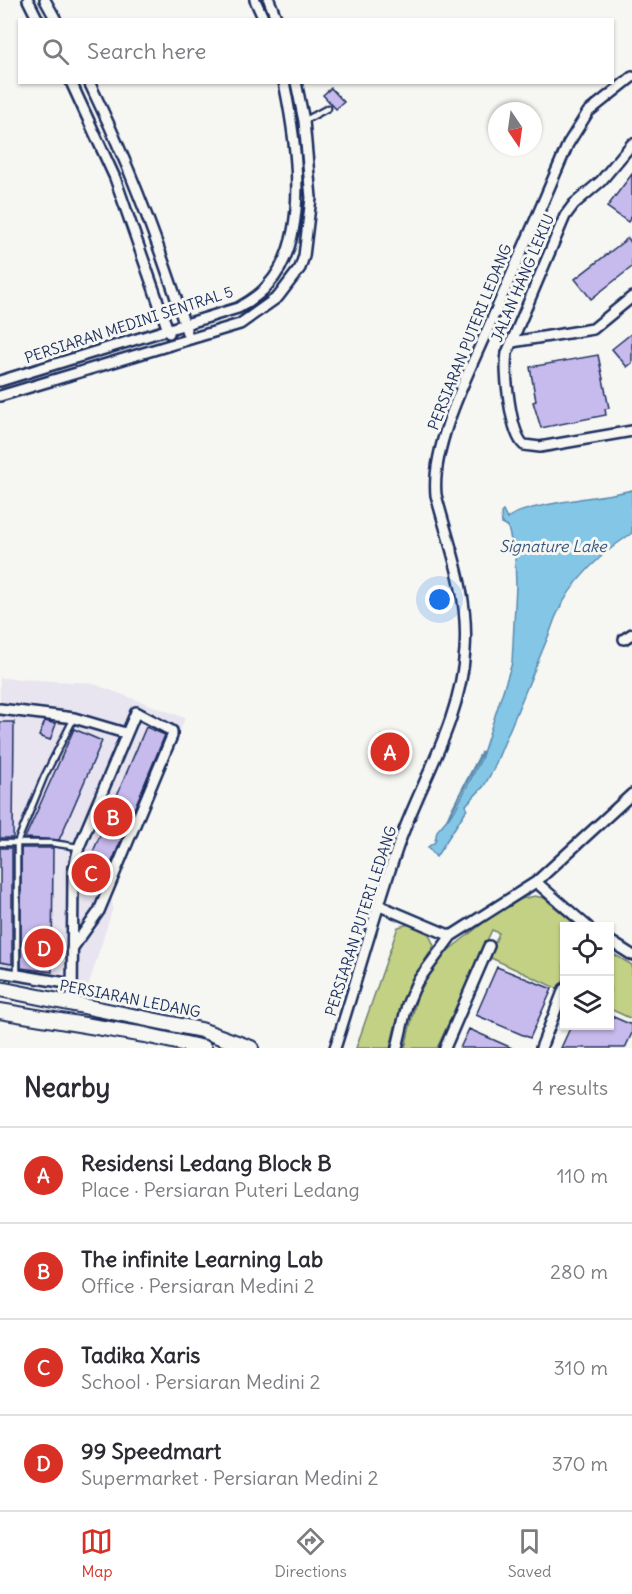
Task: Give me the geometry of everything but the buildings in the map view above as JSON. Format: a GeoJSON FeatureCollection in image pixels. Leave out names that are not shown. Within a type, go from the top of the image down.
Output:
{"type":"FeatureCollection","features":[{"type":"Feature","properties":{"kind":"street"},"geometry":{"type":"LineString","coordinates":[[28,0],[37,18]]}},
{"type":"Feature","properties":{"kind":"street"},"geometry":{"type":"LineString","coordinates":[[45,0],[55,18]]}},
{"type":"Feature","properties":{"kind":"street"},"geometry":{"type":"LineString","coordinates":[[255,0],[263,18]]}},
{"type":"Feature","properties":{"kind":"street"},"geometry":{"type":"LineString","coordinates":[[269,0],[276,18]]}},
{"type":"Feature","properties":{"kind":"street","name":"PERSIARAN PUTERI LEDANG"},"geometry":{"type":"LineString","coordinates":[[335,1048],[396,850],[443,744],[459,693],[465,651],[464,593],[436,495],[434,479],[439,453],[459,396],[568,144],[588,112],[632,77]]}},
{"type":"Feature","properties":{"kind":"street"},"geometry":{"type":"LineString","coordinates":[[72,84],[115,178],[172,344]]}},
{"type":"Feature","properties":{"kind":"street"},"geometry":{"type":"LineString","coordinates":[[89,84],[130,172],[189,339]]}},
{"type":"Feature","properties":{"kind":"street","name":"PERSIARAN MEDINI SENTRAL 5"},"geometry":{"type":"LineString","coordinates":[[0,381],[238,308],[255,298],[268,285],[290,248],[297,197],[292,122],[284,84]]}},
{"type":"Feature","properties":{"kind":"street","name":"PERSIARAN MEDINI SENTRAL 5"},"geometry":{"type":"LineString","coordinates":[[0,396],[240,324],[262,311],[278,297],[300,268],[304,256],[311,198],[304,121],[296,84]]}},
{"type":"Feature","properties":{"kind":"street","name":"JALAN HANG LEKIU"},"geometry":{"type":"LineString","coordinates":[[632,144],[601,181],[574,204],[565,216],[512,342],[505,366],[516,432],[524,445],[540,447],[632,431]]}},
{"type":"Feature","properties":{"kind":"street"},"geometry":{"type":"LineString","coordinates":[[512,342],[593,330],[632,297]]}},
{"type":"Feature","properties":{"kind":"street"},"geometry":{"type":"LineString","coordinates":[[0,709],[74,718],[125,733]]}},
{"type":"Feature","properties":{"kind":"street"},"geometry":{"type":"LineString","coordinates":[[72,948],[99,911],[172,736],[172,731],[136,712],[125,733],[79,847],[73,872],[72,948],[72,1005]]}},
{"type":"Feature","properties":{"kind":"street"},"geometry":{"type":"LineString","coordinates":[[397,1048],[407,1005],[417,982],[451,936],[536,882],[632,794]]}},
{"type":"Feature","properties":{"kind":"street"},"geometry":{"type":"LineString","coordinates":[[536,882],[582,922]]}},
{"type":"Feature","properties":{"kind":"street"},"geometry":{"type":"LineString","coordinates":[[380,906],[451,936]]}},
{"type":"Feature","properties":{"kind":"street"},"geometry":{"type":"LineString","coordinates":[[614,944],[632,955]]}},
{"type":"Feature","properties":{"kind":"street"},"geometry":{"type":"LineString","coordinates":[[445,1048],[489,946]]}},
{"type":"Feature","properties":{"kind":"street"},"geometry":{"type":"LineString","coordinates":[[0,972],[72,984]]}},
{"type":"Feature","properties":{"kind":"street","name":"PERSIARAN LEDANG"},"geometry":{"type":"LineString","coordinates":[[0,989],[201,1030],[251,1048]]}},
{"type":"Feature","properties":{"kind":"street"},"geometry":{"type":"LineString","coordinates":[[540,1048],[560,999]]}},
{"type":"Feature","properties":{"kind":"street"},"geometry":{"type":"LineString","coordinates":[[0,1011],[145,1035],[204,1048]]}},
{"type":"Feature","properties":{"kind":"lane"},"geometry":{"type":"LineString","coordinates":[[304,121],[328,108]]}},
{"type":"Feature","properties":{"kind":"lane"},"geometry":{"type":"LineString","coordinates":[[17,975],[17,843],[44,777],[74,718]]}},
{"type":"Feature","properties":{"kind":"lane"},"geometry":{"type":"LineString","coordinates":[[0,843],[52,843],[79,847]]}},
{"type":"Feature","properties":{"kind":"shaded area"},"geometry":{"type":"Polygon","coordinates":[[[0,678],[91,683],[185,718],[111,896],[113,907],[86,993],[0,979],[0,678]]]}},
{"type":"Feature","properties":{"kind":"green space"},"geometry":{"type":"Polygon","coordinates":[[[535,896],[544,898],[572,922],[560,922],[560,990],[489,957],[499,933],[492,930],[437,1048],[405,1048],[417,996],[440,957],[492,916],[521,899],[535,896]]]}},
{"type":"Feature","properties":{"kind":"green space"},"geometry":{"type":"Polygon","coordinates":[[[409,924],[429,934],[434,946],[407,995],[397,1020],[390,1048],[356,1048],[398,927],[409,924]]]}},
{"type":"Feature","properties":{"kind":"green space"},"geometry":{"type":"Polygon","coordinates":[[[614,954],[632,965],[632,1019],[614,1011],[614,954]]]}},
{"type":"Feature","properties":{"kind":"water","name":"Signature Lake"},"geometry":{"type":"Polygon","coordinates":[[[632,490],[632,533],[582,575],[563,602],[493,770],[484,786],[466,805],[467,809],[436,857],[428,847],[435,842],[437,831],[455,810],[481,759],[512,663],[516,586],[515,557],[508,527],[502,524],[501,513],[503,511],[507,519],[528,509],[545,505],[632,490]]]}},
{"type":"Feature","properties":{"kind":"waterway"},"geometry":{"type":"LineString","coordinates":[[448,818],[482,752]]}},
{"type":"Feature","properties":{"kind":"place","name":"Residensi Ledang Block B"},"geometry":{"type":"Point","coordinates":[390,752]}},
{"type":"Feature","properties":{"kind":"place","name":"The infinite Learning Lab"},"geometry":{"type":"Point","coordinates":[113,817]}},
{"type":"Feature","properties":{"kind":"place","name":"Tadika Xaris"},"geometry":{"type":"Point","coordinates":[91,873]}},
{"type":"Feature","properties":{"kind":"place","name":"99 Speedmart"},"geometry":{"type":"Point","coordinates":[44,948]}}]}
